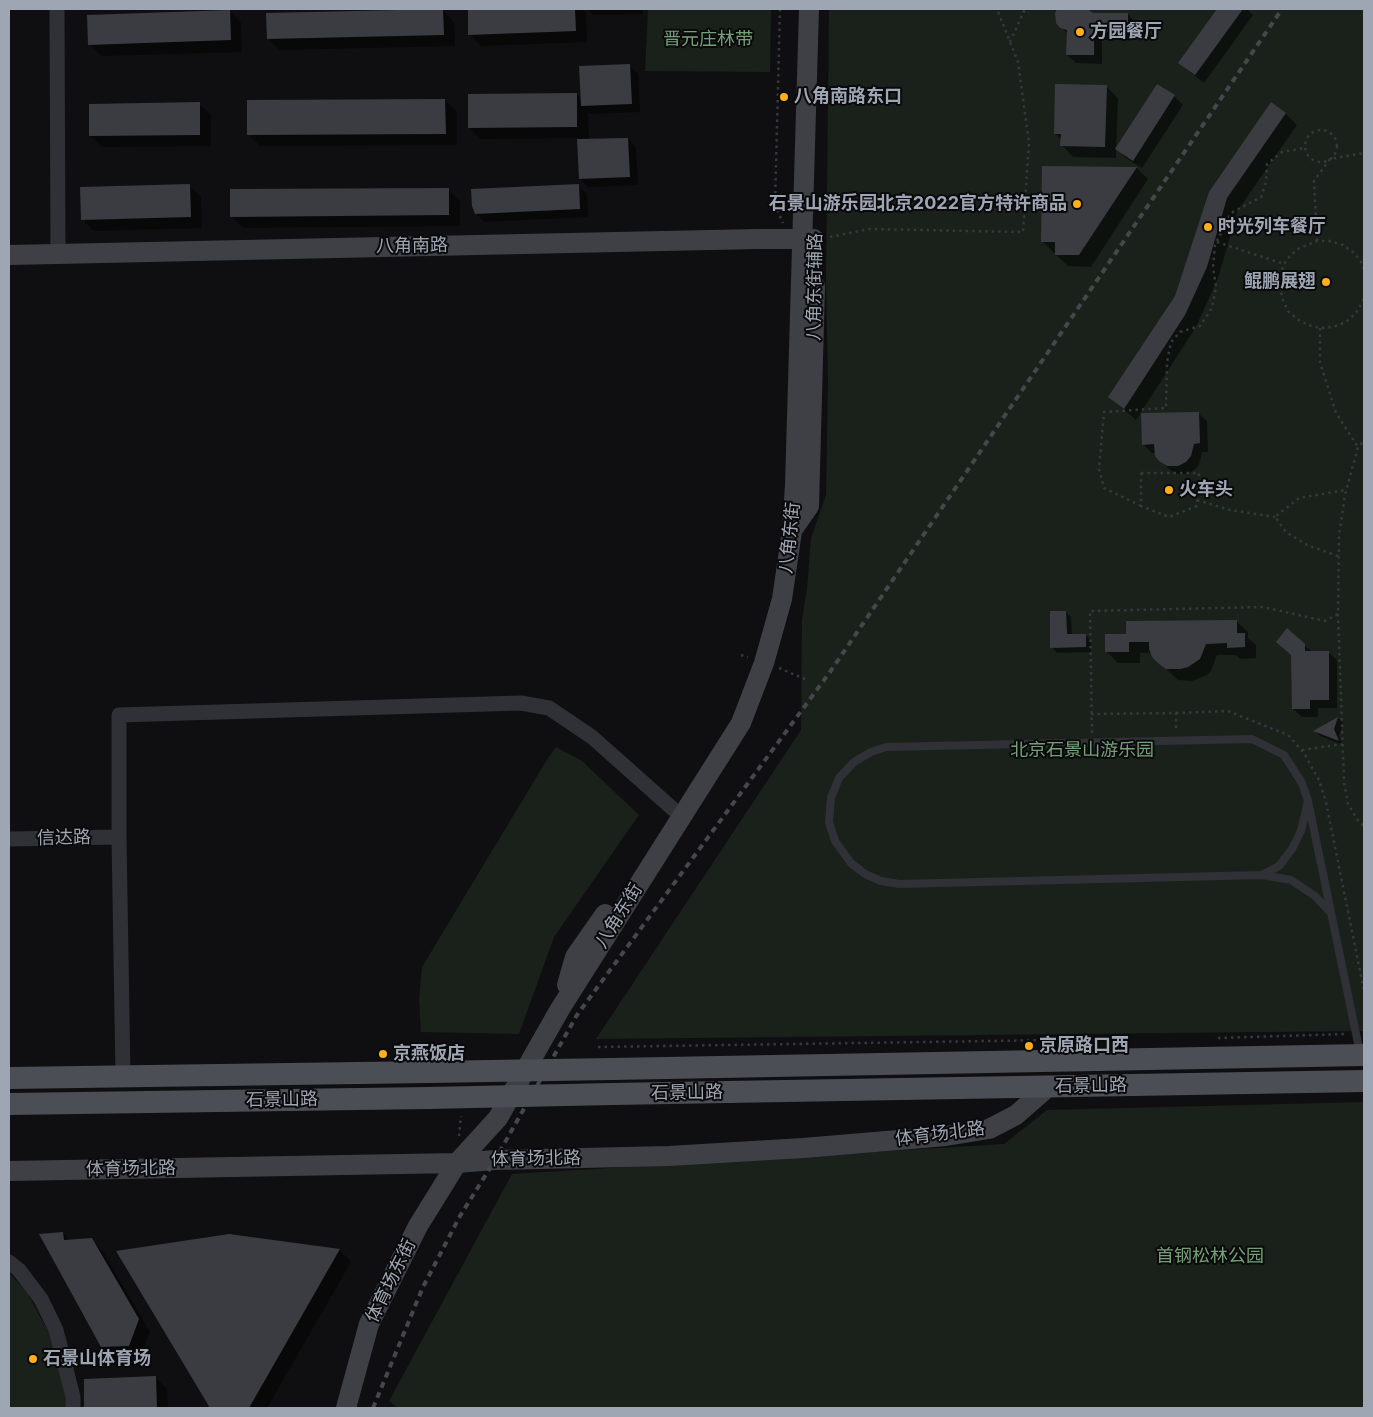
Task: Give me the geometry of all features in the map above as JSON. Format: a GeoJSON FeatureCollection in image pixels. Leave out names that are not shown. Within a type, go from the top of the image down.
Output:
{"type":"FeatureCollection","features":[{"type":"Feature","properties":{"kind":"main road","name":"石景山路"},"geometry":{"type":"LineString","coordinates":[[9,1078],[1362,1055]]}},
{"type":"Feature","properties":{"kind":"main road","name":"石景山路"},"geometry":{"type":"LineString","coordinates":[[9,1104],[1364,1081]]}},
{"type":"Feature","properties":{"kind":"street"},"geometry":{"type":"LineString","coordinates":[[57,9],[58,254]]}},
{"type":"Feature","properties":{"kind":"street","name":"八角东街"},"geometry":{"type":"LineString","coordinates":[[560,1009],[575,957],[673,809],[726,723],[754,659],[775,575],[782,518],[803,239],[796,9]]}},
{"type":"Feature","properties":{"kind":"street","name":"八角东街"},"geometry":{"type":"LineString","coordinates":[[457,1163],[498,1118],[560,1009],[740,723],[764,663],[782,599],[792,531],[795,485],[809,9]]}},
{"type":"Feature","properties":{"kind":"street","name":"八角东街辅路"},"geometry":{"type":"LineString","coordinates":[[803,239],[822,9]]}},
{"type":"Feature","properties":{"kind":"street","name":"八角南路"},"geometry":{"type":"LineString","coordinates":[[9,255],[803,239]]}},
{"type":"Feature","properties":{"kind":"street"},"geometry":{"type":"LineString","coordinates":[[123,1076],[119,715],[522,704],[549,708],[592,737],[673,809]]}},
{"type":"Feature","properties":{"kind":"street","name":"信达路"},"geometry":{"type":"LineString","coordinates":[[9,839],[119,837]]}},
{"type":"Feature","properties":{"kind":"street","name":"体育场北路"},"geometry":{"type":"LineString","coordinates":[[9,1171],[457,1163],[495,1160],[670,1156],[946,1136],[989,1129],[1016,1115],[1048,1087]]}},
{"type":"Feature","properties":{"kind":"street","name":"体育场东街"},"geometry":{"type":"LineString","coordinates":[[346,1408],[369,1324],[418,1226],[457,1163]]}},
{"type":"Feature","properties":{"kind":"street"},"geometry":{"type":"LineString","coordinates":[[9,1262],[19,1270],[41,1300],[56,1330],[73,1397],[73,1408]]}},
{"type":"Feature","properties":{"kind":"lane"},"geometry":{"type":"LineString","coordinates":[[1331,913],[1315,896],[1291,880],[1262,875],[899,884],[881,881],[865,874],[851,863],[835,841],[829,822],[831,798],[839,778],[854,762],[871,752],[886,747],[1252,739],[1269,747],[1284,755],[1302,783],[1308,801],[1362,1055]]}},
{"type":"Feature","properties":{"kind":"lane"},"geometry":{"type":"LineString","coordinates":[[1262,875],[1278,866],[1292,849],[1301,830],[1308,801]]}},
{"type":"Feature","properties":{"kind":"path"},"geometry":{"type":"LineString","coordinates":[[780,9],[775,205],[803,239],[869,229],[1023,232],[1029,143],[1018,62],[997,9]]}},
{"type":"Feature","properties":{"kind":"path"},"geometry":{"type":"LineString","coordinates":[[1010,42],[1025,9]]}},
{"type":"Feature","properties":{"kind":"path"},"geometry":{"type":"LineString","coordinates":[[1316,241],[1314,181],[1330,159],[1336,151],[1337,146],[1334,136],[1326,130],[1320,129],[1306,137],[1304,148],[1310,158],[1315,161],[1320,162],[1330,159],[1364,153]]}},
{"type":"Feature","properties":{"kind":"path"},"geometry":{"type":"LineString","coordinates":[[1141,506],[1141,473],[1199,473],[1197,506],[1169,517],[1141,506],[1104,488],[1099,469],[1104,412],[1166,408],[1167,362],[1171,342],[1180,332],[1200,326],[1212,308],[1216,287],[1212,268],[1217,242],[1231,213],[1261,197],[1266,182],[1267,164],[1282,152],[1304,148]]}},
{"type":"Feature","properties":{"kind":"path"},"geometry":{"type":"LineString","coordinates":[[1364,269],[1354,253],[1343,245],[1330,241],[1316,241],[1298,249],[1284,264],[1280,276],[1282,300],[1288,311],[1308,325],[1320,328],[1333,327],[1346,322],[1356,313],[1364,300]]}},
{"type":"Feature","properties":{"kind":"path"},"geometry":{"type":"LineString","coordinates":[[1217,242],[1284,264]]}},
{"type":"Feature","properties":{"kind":"path"},"geometry":{"type":"LineString","coordinates":[[1320,328],[1320,362],[1336,413],[1358,447]]}},
{"type":"Feature","properties":{"kind":"path"},"geometry":{"type":"LineString","coordinates":[[1364,441],[1358,447],[1346,490],[1338,556],[1338,614],[1344,782],[1348,804],[1364,826]]}},
{"type":"Feature","properties":{"kind":"path"},"geometry":{"type":"LineString","coordinates":[[1275,517],[1299,498],[1346,490]]}},
{"type":"Feature","properties":{"kind":"path"},"geometry":{"type":"LineString","coordinates":[[1197,500],[1230,510],[1275,517],[1286,532],[1307,545],[1338,556]]}},
{"type":"Feature","properties":{"kind":"path"},"geometry":{"type":"LineString","coordinates":[[1092,742],[1090,611],[1263,607],[1325,621],[1338,614]]}},
{"type":"Feature","properties":{"kind":"path"},"geometry":{"type":"LineString","coordinates":[[780,668],[807,680]]}},
{"type":"Feature","properties":{"kind":"path"},"geometry":{"type":"LineString","coordinates":[[1091,714],[1176,712],[1176,740]]}},
{"type":"Feature","properties":{"kind":"path"},"geometry":{"type":"LineString","coordinates":[[1302,750],[1343,744]]}},
{"type":"Feature","properties":{"kind":"path"},"geometry":{"type":"LineString","coordinates":[[1216,1038],[1354,1034]]}},
{"type":"Feature","properties":{"kind":"path"},"geometry":{"type":"LineString","coordinates":[[598,1047],[1127,1039]]}},
{"type":"Feature","properties":{"kind":"path"},"geometry":{"type":"LineString","coordinates":[[459,1136],[461,1112]]}},
{"type":"Feature","properties":{"kind":"green space","name":"晋元庄林带"},"geometry":{"type":"Polygon","coordinates":[[[648,9],[771,9],[770,72],[645,71],[648,9]]]}},
{"type":"Feature","properties":{"kind":"green space","name":"北京石景山游乐园"},"geometry":{"type":"Polygon","coordinates":[[[829,9],[1364,9],[1364,1031],[596,1039],[801,730],[802,620],[807,589],[811,538],[826,495],[829,9]]]}},
{"type":"Feature","properties":{"kind":"green space"},"geometry":{"type":"Polygon","coordinates":[[[556,747],[582,761],[639,815],[554,937],[519,1034],[421,1032],[419,1000],[422,967],[556,747]]]}},
{"type":"Feature","properties":{"kind":"green space","name":"首钢松林公园"},"geometry":{"type":"Polygon","coordinates":[[[1364,1102],[1364,1408],[398,1408],[389,1401],[512,1174],[1004,1144],[1047,1110],[1364,1102]]]}},
{"type":"Feature","properties":{"kind":"green space","name":"石景山体育场"},"geometry":{"type":"Polygon","coordinates":[[[9,1273],[26,1291],[49,1333],[65,1385],[66,1408],[9,1408],[9,1273]]]}},
{"type":"Feature","properties":{"kind":"building"},"geometry":{"type":"Polygon","coordinates":[[[443,9],[444,35],[267,39],[266,13],[443,9]]]}},
{"type":"Feature","properties":{"kind":"building"},"geometry":{"type":"Polygon","coordinates":[[[468,9],[575,9],[576,31],[468,35],[468,9]]]}},
{"type":"Feature","properties":{"kind":"building","name":"方园餐厅"},"geometry":{"type":"Polygon","coordinates":[[[1057,9],[1087,9],[1093,13],[1128,13],[1128,32],[1094,32],[1094,55],[1066,55],[1067,30],[1060,28],[1056,23],[1055,13],[1057,9]]]}},
{"type":"Feature","properties":{"kind":"building"},"geometry":{"type":"Polygon","coordinates":[[[1217,9],[1243,9],[1195,75],[1178,63],[1217,9]]]}},
{"type":"Feature","properties":{"kind":"building"},"geometry":{"type":"Polygon","coordinates":[[[230,10],[231,40],[88,45],[87,15],[230,10]]]}},
{"type":"Feature","properties":{"kind":"building"},"geometry":{"type":"Polygon","coordinates":[[[630,64],[632,104],[581,106],[579,66],[630,64]]]}},
{"type":"Feature","properties":{"kind":"building"},"geometry":{"type":"Polygon","coordinates":[[[1055,84],[1107,85],[1105,147],[1060,146],[1061,134],[1054,134],[1055,84]]]}},
{"type":"Feature","properties":{"kind":"building"},"geometry":{"type":"Polygon","coordinates":[[[1157,84],[1175,95],[1133,161],[1115,149],[1157,84]]]}},
{"type":"Feature","properties":{"kind":"building"},"geometry":{"type":"Polygon","coordinates":[[[577,93],[577,127],[468,128],[468,94],[577,93]]]}},
{"type":"Feature","properties":{"kind":"building"},"geometry":{"type":"Polygon","coordinates":[[[445,99],[446,134],[247,135],[247,100],[445,99]]]}},
{"type":"Feature","properties":{"kind":"building"},"geometry":{"type":"Polygon","coordinates":[[[200,102],[200,135],[89,136],[89,104],[200,102]]]}},
{"type":"Feature","properties":{"kind":"building","name":"时光列车餐厅"},"geometry":{"type":"Polygon","coordinates":[[[1271,102],[1286,113],[1227,198],[1207,267],[1185,315],[1124,409],[1108,397],[1175,296],[1209,192],[1271,102]]]}},
{"type":"Feature","properties":{"kind":"building"},"geometry":{"type":"Polygon","coordinates":[[[628,138],[630,177],[579,179],[577,139],[628,138]]]}},
{"type":"Feature","properties":{"kind":"building","name":"石景山游乐园北京2022官方特许商品"},"geometry":{"type":"Polygon","coordinates":[[[1042,166],[1137,167],[1079,255],[1055,255],[1055,242],[1041,242],[1042,166]]]}},
{"type":"Feature","properties":{"kind":"building"},"geometry":{"type":"Polygon","coordinates":[[[190,184],[191,217],[81,220],[80,187],[190,184]]]}},
{"type":"Feature","properties":{"kind":"building"},"geometry":{"type":"Polygon","coordinates":[[[579,184],[580,209],[475,214],[472,206],[471,189],[579,184]]]}},
{"type":"Feature","properties":{"kind":"building"},"geometry":{"type":"Polygon","coordinates":[[[449,188],[449,215],[230,217],[230,189],[449,188]]]}},
{"type":"Feature","properties":{"kind":"building"},"geometry":{"type":"Polygon","coordinates":[[[1199,412],[1200,443],[1194,444],[1191,456],[1186,462],[1178,466],[1167,466],[1155,456],[1154,444],[1142,445],[1141,413],[1199,412]]]}},
{"type":"Feature","properties":{"kind":"building"},"geometry":{"type":"Polygon","coordinates":[[[1050,611],[1066,611],[1067,634],[1086,634],[1086,647],[1050,648],[1050,611]]]}},
{"type":"Feature","properties":{"kind":"building"},"geometry":{"type":"Polygon","coordinates":[[[1237,620],[1237,633],[1245,633],[1245,647],[1227,648],[1227,643],[1206,644],[1200,659],[1188,667],[1180,669],[1166,669],[1159,664],[1152,657],[1149,642],[1129,642],[1129,652],[1105,652],[1105,634],[1126,634],[1126,621],[1237,620]]]}},
{"type":"Feature","properties":{"kind":"building"},"geometry":{"type":"Polygon","coordinates":[[[1287,628],[1305,644],[1305,651],[1329,651],[1329,700],[1310,700],[1310,709],[1292,709],[1291,655],[1276,642],[1287,628]]]}},
{"type":"Feature","properties":{"kind":"building"},"geometry":{"type":"Polygon","coordinates":[[[1338,717],[1334,729],[1339,741],[1313,731],[1338,717]]]}},
{"type":"Feature","properties":{"kind":"building"},"geometry":{"type":"Polygon","coordinates":[[[63,1232],[64,1240],[92,1238],[139,1319],[129,1346],[101,1347],[39,1234],[63,1232]]]}},
{"type":"Feature","properties":{"kind":"building"},"geometry":{"type":"Polygon","coordinates":[[[229,1234],[340,1249],[249,1408],[210,1408],[116,1251],[229,1234]]]}},
{"type":"Feature","properties":{"kind":"building"},"geometry":{"type":"Polygon","coordinates":[[[156,1376],[157,1408],[84,1408],[84,1379],[156,1376]]]}},
{"type":"Feature","properties":{"kind":"railway"},"geometry":{"type":"LineString","coordinates":[[373,1408],[423,1287],[460,1216],[495,1160],[577,1015],[830,672],[1282,9]]}},
{"type":"Feature","properties":{"kind":"place","name":"方园餐厅"},"geometry":{"type":"Point","coordinates":[1080,32]}},
{"type":"Feature","properties":{"kind":"place","name":"八角南路东口"},"geometry":{"type":"Point","coordinates":[784,97]}},
{"type":"Feature","properties":{"kind":"place","name":"石景山游乐园北京2022官方特许商品"},"geometry":{"type":"Point","coordinates":[1077,204]}},
{"type":"Feature","properties":{"kind":"place","name":"时光列车餐厅"},"geometry":{"type":"Point","coordinates":[1208,227]}},
{"type":"Feature","properties":{"kind":"place","name":"鲲鹏展翅"},"geometry":{"type":"Point","coordinates":[1326,282]}},
{"type":"Feature","properties":{"kind":"place","name":"火车头"},"geometry":{"type":"Point","coordinates":[1169,490]}},
{"type":"Feature","properties":{"kind":"place","name":"京原路口西"},"geometry":{"type":"Point","coordinates":[1029,1046]}},
{"type":"Feature","properties":{"kind":"place","name":"京燕饭店"},"geometry":{"type":"Point","coordinates":[383,1054]}},
{"type":"Feature","properties":{"kind":"place","name":"石景山体育场"},"geometry":{"type":"Point","coordinates":[33,1359]}}]}
